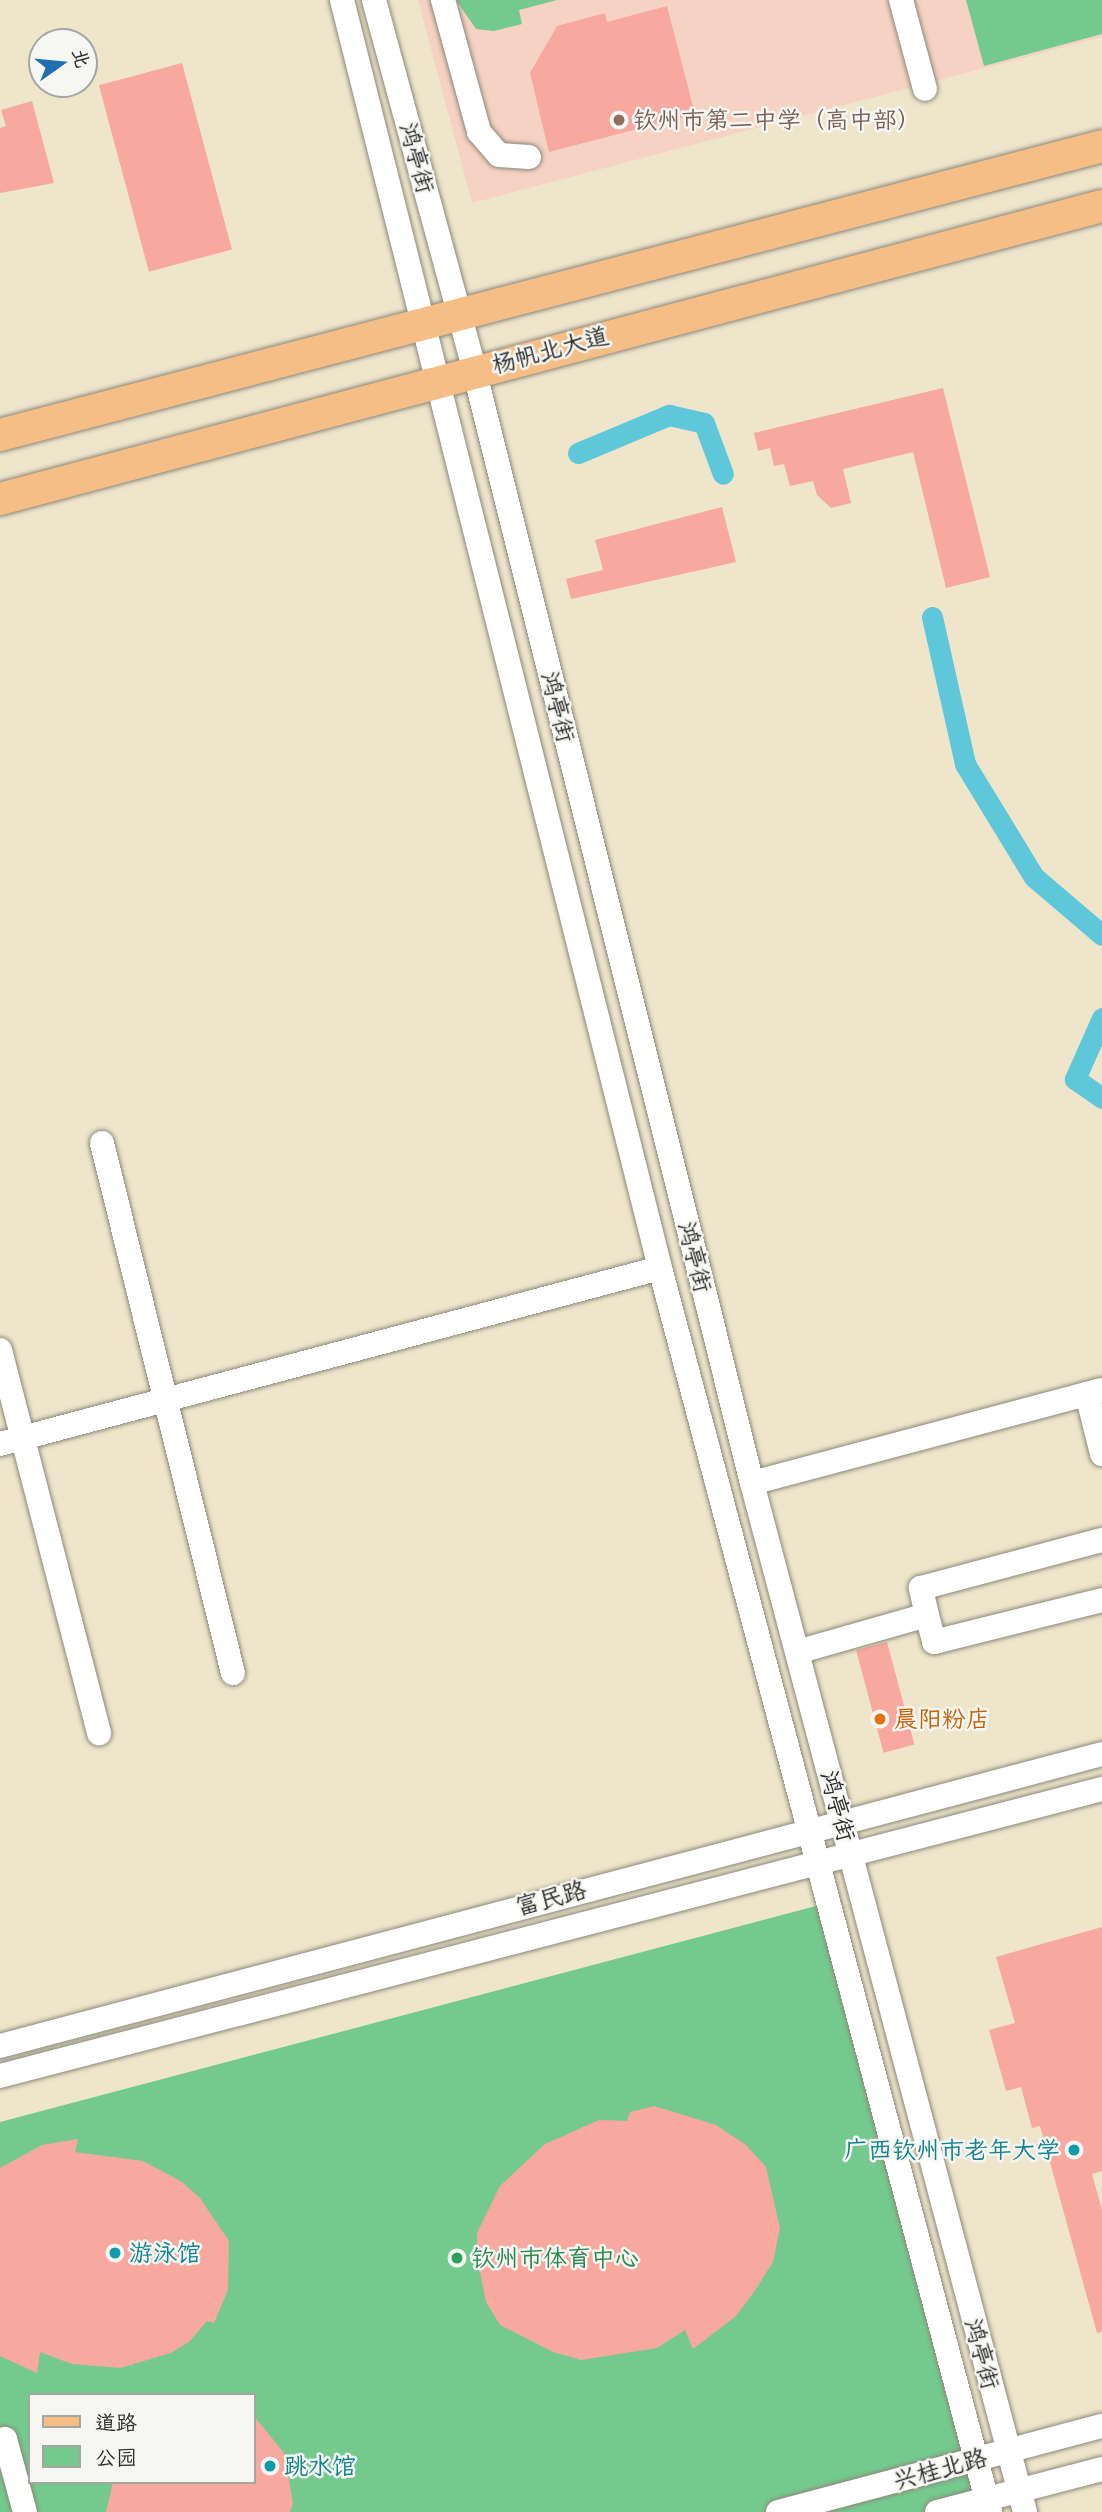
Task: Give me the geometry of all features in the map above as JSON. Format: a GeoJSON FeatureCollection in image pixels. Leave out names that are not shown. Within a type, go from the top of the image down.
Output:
{"type":"FeatureCollection","features":[{"type":"Feature","properties":{"kind":"main road"},"geometry":{"type":"LineString","coordinates":[[0,435],[460,312],[1102,146]]}},
{"type":"Feature","properties":{"kind":"main road","name":"杨帆北大道"},"geometry":{"type":"LineString","coordinates":[[0,499],[474,369],[1102,206]]}},
{"type":"Feature","properties":{"kind":"street","name":"鸿亭街"},"geometry":{"type":"LineString","coordinates":[[342,0],[440,379],[660,1268],[988,2505]]}},
{"type":"Feature","properties":{"kind":"street","name":"鸿亭街"},"geometry":{"type":"LineString","coordinates":[[374,0],[460,312],[752,1483],[1022,2501]]}},
{"type":"Feature","properties":{"kind":"street"},"geometry":{"type":"LineString","coordinates":[[443,0],[479,132],[499,155],[529,157]]}},
{"type":"Feature","properties":{"kind":"street"},"geometry":{"type":"LineString","coordinates":[[901,0],[925,89]]}},
{"type":"Feature","properties":{"kind":"street"},"geometry":{"type":"LineString","coordinates":[[102,1143],[233,1673]]}},
{"type":"Feature","properties":{"kind":"street"},"geometry":{"type":"LineString","coordinates":[[11,1441],[660,1268]]}},
{"type":"Feature","properties":{"kind":"street"},"geometry":{"type":"LineString","coordinates":[[0,1350],[11,1441],[99,1733]]}},
{"type":"Feature","properties":{"kind":"street"},"geometry":{"type":"LineString","coordinates":[[752,1483],[1094,1392],[1102,1454]]}},
{"type":"Feature","properties":{"kind":"street"},"geometry":{"type":"LineString","coordinates":[[1102,1540],[921,1588],[934,1642],[1102,1600]]}},
{"type":"Feature","properties":{"kind":"street"},"geometry":{"type":"LineString","coordinates":[[797,1651],[927,1615]]}},
{"type":"Feature","properties":{"kind":"street","name":"富民路"},"geometry":{"type":"LineString","coordinates":[[0,2046],[841,1820],[1102,1754]]}},
{"type":"Feature","properties":{"kind":"street","name":"富民路"},"geometry":{"type":"LineString","coordinates":[[0,2076],[1102,1789]]}},
{"type":"Feature","properties":{"kind":"street","name":"兴桂北路"},"geometry":{"type":"LineString","coordinates":[[778,2512],[1102,2426]]}},
{"type":"Feature","properties":{"kind":"street"},"geometry":{"type":"LineString","coordinates":[[0,2440],[5,2439],[25,2512]]}},
{"type":"Feature","properties":{"kind":"street","name":"兴桂北路"},"geometry":{"type":"LineString","coordinates":[[937,2512],[1022,2501],[1102,2469]]}},
{"type":"Feature","properties":{"kind":"shaded area","name":"钦州市第二中学（高中部）"},"geometry":{"type":"Polygon","coordinates":[[[418,0],[1102,0],[1102,37],[472,203],[418,0]]]}},
{"type":"Feature","properties":{"kind":"green space"},"geometry":{"type":"Polygon","coordinates":[[[456,0],[557,0],[519,10],[522,24],[494,31],[476,29],[456,0]]]}},
{"type":"Feature","properties":{"kind":"green space"},"geometry":{"type":"Polygon","coordinates":[[[966,0],[1102,0],[1102,34],[984,66],[966,0]]]}},
{"type":"Feature","properties":{"kind":"green space","name":"钦州市体育中心"},"geometry":{"type":"Polygon","coordinates":[[[820,1905],[980,2512],[0,2512],[0,2122],[820,1905]]]}},
{"type":"Feature","properties":{"kind":"building"},"geometry":{"type":"Polygon","coordinates":[[[667,6],[695,114],[549,152],[530,73],[557,26],[605,13],[607,22],[667,6]]]}},
{"type":"Feature","properties":{"kind":"building"},"geometry":{"type":"Polygon","coordinates":[[[182,63],[232,249],[149,272],[99,85],[182,63]]]}},
{"type":"Feature","properties":{"kind":"building"},"geometry":{"type":"Polygon","coordinates":[[[32,101],[54,183],[0,193],[0,128],[6,126],[1,110],[32,101]]]}},
{"type":"Feature","properties":{"kind":"building"},"geometry":{"type":"Polygon","coordinates":[[[943,388],[990,577],[946,588],[913,452],[843,469],[851,503],[831,508],[817,495],[813,481],[790,486],[784,464],[774,466],[770,448],[758,451],[754,433],[943,388]]]}},
{"type":"Feature","properties":{"kind":"building"},"geometry":{"type":"Polygon","coordinates":[[[722,507],[736,562],[571,599],[566,579],[603,570],[595,540],[722,507]]]}},
{"type":"Feature","properties":{"kind":"building"},"geometry":{"type":"Polygon","coordinates":[[[887,1642],[914,1744],[884,1753],[856,1650],[887,1642]]]}},
{"type":"Feature","properties":{"kind":"building","name":"广西钦州市老年大学"},"geometry":{"type":"Polygon","coordinates":[[[1102,1927],[1102,2171],[1092,2174],[1102,2210],[1102,2332],[1097,2333],[1040,2126],[1032,2128],[1021,2087],[1006,2091],[989,2030],[1015,2023],[996,1957],[1102,1927]]]}},
{"type":"Feature","properties":{"kind":"building"},"geometry":{"type":"Polygon","coordinates":[[[654,2106],[716,2125],[746,2145],[766,2167],[780,2228],[773,2262],[756,2289],[736,2316],[693,2349],[685,2330],[657,2348],[581,2360],[553,2352],[500,2325],[486,2302],[477,2257],[477,2233],[500,2186],[545,2144],[599,2120],[627,2121],[630,2112],[654,2106]]]}},
{"type":"Feature","properties":{"kind":"building","name":"游泳馆"},"geometry":{"type":"Polygon","coordinates":[[[78,2139],[75,2152],[143,2161],[182,2182],[200,2198],[229,2241],[228,2290],[214,2323],[207,2321],[190,2341],[171,2353],[120,2368],[72,2364],[40,2352],[37,2373],[0,2356],[0,2168],[42,2145],[78,2139]]]}},
{"type":"Feature","properties":{"kind":"building","name":"跳水馆"},"geometry":{"type":"Polygon","coordinates":[[[256,2418],[284,2453],[293,2503],[290,2512],[106,2512],[113,2484],[256,2484],[256,2418]]]}},
{"type":"Feature","properties":{"kind":"waterway"},"geometry":{"type":"LineString","coordinates":[[578,453],[669,415],[704,423],[723,474]]}},
{"type":"Feature","properties":{"kind":"waterway"},"geometry":{"type":"LineString","coordinates":[[932,617],[965,764],[1034,877],[1102,935]]}},
{"type":"Feature","properties":{"kind":"waterway"},"geometry":{"type":"LineString","coordinates":[[1102,1018],[1075,1079],[1102,1098]]}},
{"type":"Feature","properties":{"kind":"place","name":"钦州市第二中学（高中部）"},"geometry":{"type":"Point","coordinates":[619,120]}},
{"type":"Feature","properties":{"kind":"place","name":"晨阳粉店"},"geometry":{"type":"Point","coordinates":[880,1719]}},
{"type":"Feature","properties":{"kind":"place","name":"广西钦州市老年大学"},"geometry":{"type":"Point","coordinates":[1074,2150]}},
{"type":"Feature","properties":{"kind":"place","name":"游泳馆"},"geometry":{"type":"Point","coordinates":[115,2253]}},
{"type":"Feature","properties":{"kind":"place","name":"钦州市体育中心"},"geometry":{"type":"Point","coordinates":[457,2258]}},
{"type":"Feature","properties":{"kind":"place","name":"跳水馆"},"geometry":{"type":"Point","coordinates":[270,2466]}}]}
